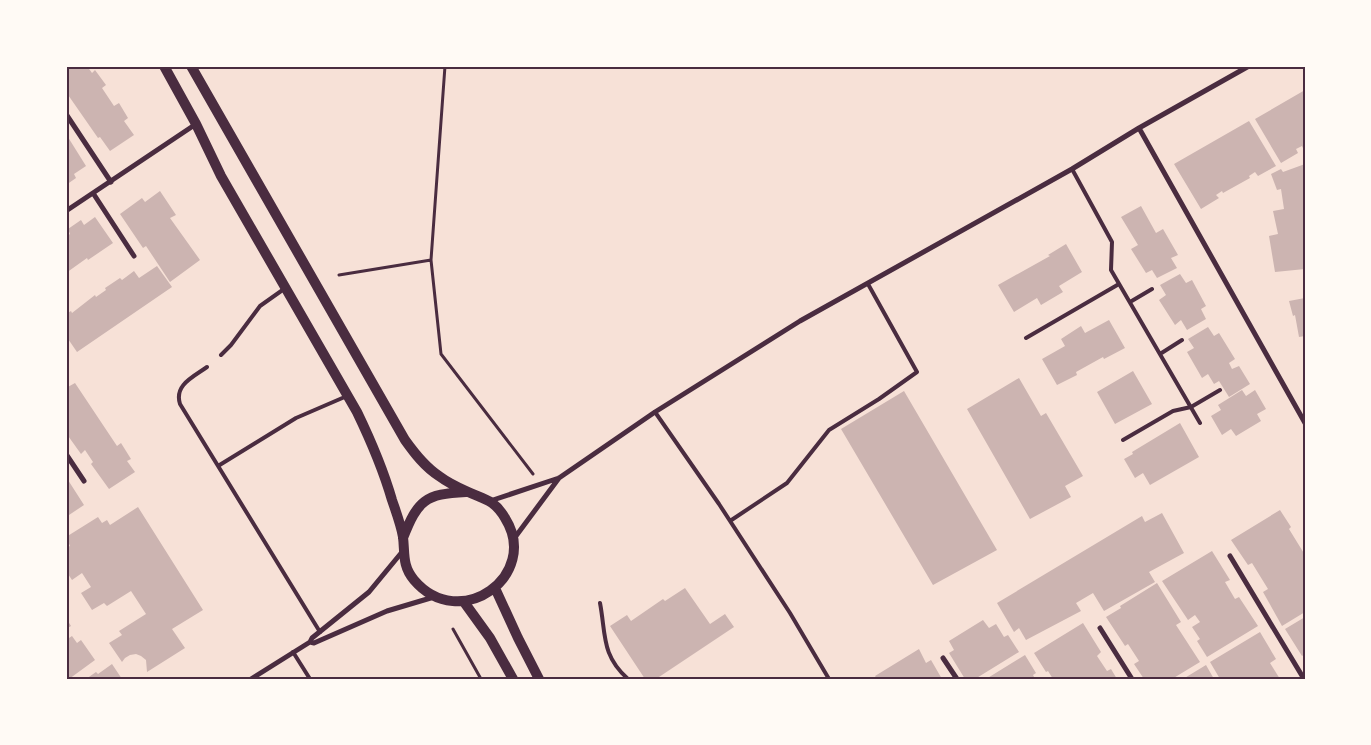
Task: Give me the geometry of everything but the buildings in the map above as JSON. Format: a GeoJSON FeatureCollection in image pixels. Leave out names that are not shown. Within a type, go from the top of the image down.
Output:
{"type":"FeatureCollection","features":[{"type":"Feature","properties":{"kind":"main road"},"geometry":{"type":"LineString","coordinates":[[164,66],[196,124],[221,176],[347,396],[374,447],[392,499],[403,538],[406,565],[412,578],[422,589],[434,596],[449,601],[464,602],[481,597],[495,588],[510,566],[513,541],[511,529],[506,519],[490,501],[479,495],[467,492],[439,476],[422,463],[405,440],[190,66]]}},
{"type":"Feature","properties":{"kind":"main road"},"geometry":{"type":"LineString","coordinates":[[403,538],[413,514],[421,505],[442,493],[467,492]]}},
{"type":"Feature","properties":{"kind":"main road"},"geometry":{"type":"LineString","coordinates":[[495,588],[518,638],[540,679]]}},
{"type":"Feature","properties":{"kind":"main road"},"geometry":{"type":"LineString","coordinates":[[464,602],[490,638],[513,679]]}},
{"type":"Feature","properties":{"kind":"street"},"geometry":{"type":"LineString","coordinates":[[490,501],[559,478],[656,412],[800,321],[1072,169],[1139,128],[1249,66]]}},
{"type":"Feature","properties":{"kind":"street"},"geometry":{"type":"LineString","coordinates":[[66,114],[111,182]]}},
{"type":"Feature","properties":{"kind":"street"},"geometry":{"type":"LineString","coordinates":[[66,211],[196,124]]}},
{"type":"Feature","properties":{"kind":"street"},"geometry":{"type":"LineString","coordinates":[[1139,128],[1305,424]]}},
{"type":"Feature","properties":{"kind":"street"},"geometry":{"type":"LineString","coordinates":[[93,193],[134,256]]}},
{"type":"Feature","properties":{"kind":"street"},"geometry":{"type":"LineString","coordinates":[[66,454],[84,481]]}},
{"type":"Feature","properties":{"kind":"street"},"geometry":{"type":"LineString","coordinates":[[513,541],[559,478]]}},
{"type":"Feature","properties":{"kind":"street"},"geometry":{"type":"LineString","coordinates":[[251,679],[310,642],[312,638],[370,592],[403,551]]}},
{"type":"Feature","properties":{"kind":"street"},"geometry":{"type":"LineString","coordinates":[[1230,556],[1304,679]]}},
{"type":"Feature","properties":{"kind":"street"},"geometry":{"type":"LineString","coordinates":[[310,642],[314,643],[387,611],[434,596]]}},
{"type":"Feature","properties":{"kind":"street"},"geometry":{"type":"LineString","coordinates":[[1100,628],[1132,679]]}},
{"type":"Feature","properties":{"kind":"street"},"geometry":{"type":"LineString","coordinates":[[943,658],[957,679]]}},
{"type":"Feature","properties":{"kind":"lane"},"geometry":{"type":"LineString","coordinates":[[1072,169],[1112,242],[1110,270],[1200,423]]}},
{"type":"Feature","properties":{"kind":"lane"},"geometry":{"type":"LineString","coordinates":[[730,521],[787,483],[829,430],[879,399],[917,372],[868,284]]}},
{"type":"Feature","properties":{"kind":"lane"},"geometry":{"type":"LineString","coordinates":[[1026,338],[1119,284]]}},
{"type":"Feature","properties":{"kind":"lane"},"geometry":{"type":"LineString","coordinates":[[221,356],[232,345],[260,306],[286,288]]}},
{"type":"Feature","properties":{"kind":"lane"},"geometry":{"type":"LineString","coordinates":[[1130,302],[1152,289]]}},
{"type":"Feature","properties":{"kind":"lane"},"geometry":{"type":"LineString","coordinates":[[1160,354],[1182,340]]}},
{"type":"Feature","properties":{"kind":"lane"},"geometry":{"type":"LineString","coordinates":[[207,367],[182,386],[178,394],[180,404],[320,632]]}},
{"type":"Feature","properties":{"kind":"lane"},"geometry":{"type":"LineString","coordinates":[[1123,440],[1173,411],[1191,407],[1220,390]]}},
{"type":"Feature","properties":{"kind":"lane"},"geometry":{"type":"LineString","coordinates":[[218,466],[296,418],[347,396]]}},
{"type":"Feature","properties":{"kind":"lane"},"geometry":{"type":"LineString","coordinates":[[656,412],[790,613],[829,679]]}},
{"type":"Feature","properties":{"kind":"lane"},"geometry":{"type":"LineString","coordinates":[[600,603],[606,647],[628,679]]}},
{"type":"Feature","properties":{"kind":"lane"},"geometry":{"type":"LineString","coordinates":[[293,652],[310,679]]}},
{"type":"Feature","properties":{"kind":"path"},"geometry":{"type":"LineString","coordinates":[[445,66],[431,260],[441,354],[541,484]]}},
{"type":"Feature","properties":{"kind":"path"},"geometry":{"type":"LineString","coordinates":[[339,275],[431,260]]}},
{"type":"Feature","properties":{"kind":"path"},"geometry":{"type":"LineString","coordinates":[[453,629],[481,679]]}}]}
